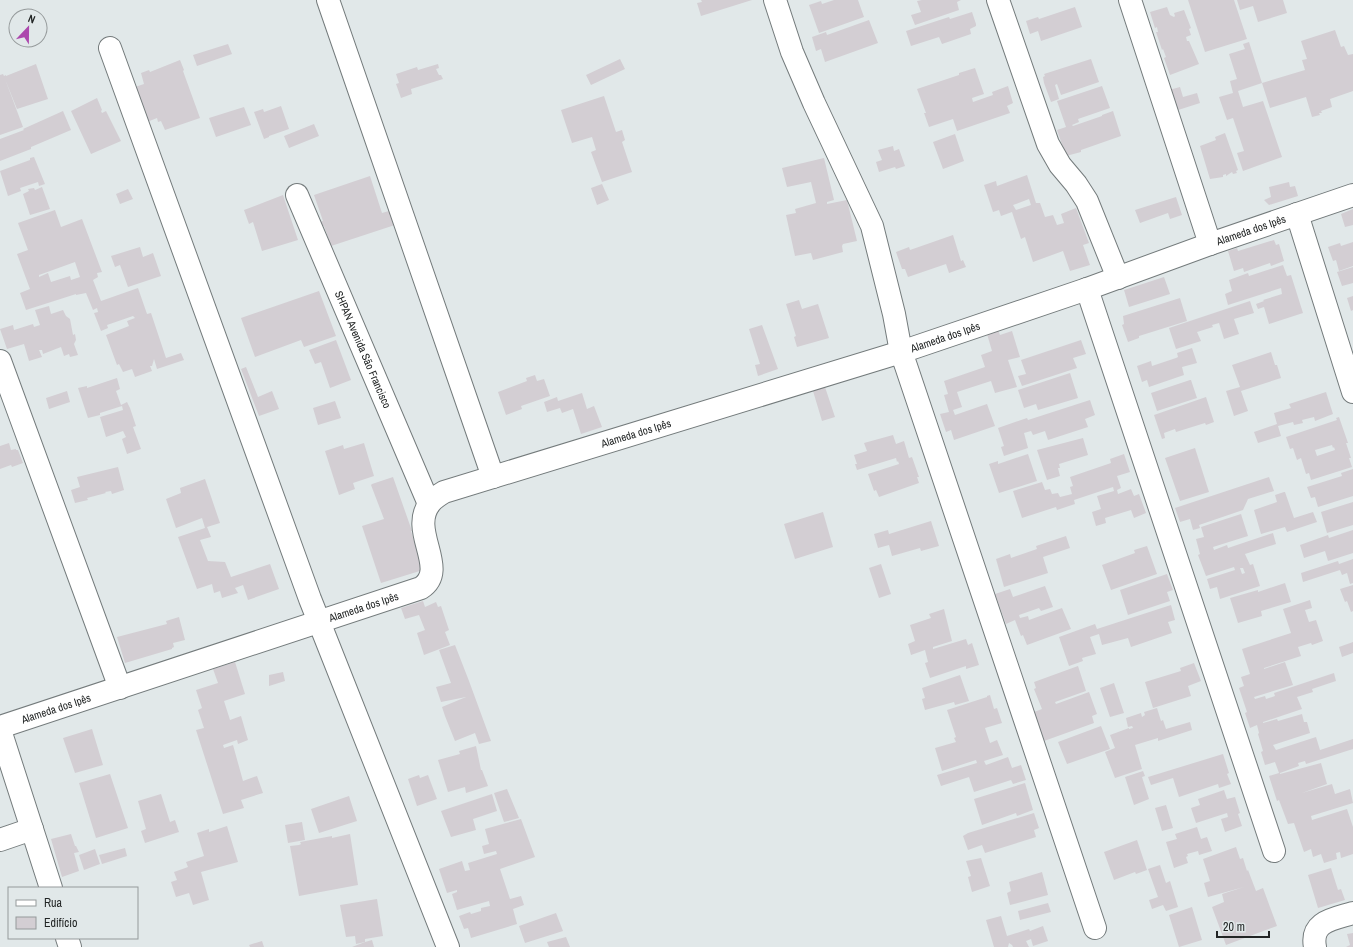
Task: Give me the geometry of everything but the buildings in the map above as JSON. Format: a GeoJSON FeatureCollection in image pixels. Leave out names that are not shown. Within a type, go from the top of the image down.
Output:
{"type":"FeatureCollection","features":[{"type":"Feature","properties":{"kind":"street"},"geometry":{"type":"LineString","coordinates":[[328,0],[493,477]]}},
{"type":"Feature","properties":{"kind":"street"},"geometry":{"type":"LineString","coordinates":[[775,0],[795,59],[872,226],[894,314],[901,352],[1095,928]]}},
{"type":"Feature","properties":{"kind":"street"},"geometry":{"type":"LineString","coordinates":[[998,0],[1048,144],[1060,165],[1076,184],[1087,201],[1118,278]]}},
{"type":"Feature","properties":{"kind":"street"},"geometry":{"type":"LineString","coordinates":[[1130,0],[1210,244]]}},
{"type":"Feature","properties":{"kind":"street"},"geometry":{"type":"LineString","coordinates":[[110,48],[310,599],[448,947]]}},
{"type":"Feature","properties":{"kind":"street","name":"Alameda dos Ipês"},"geometry":{"type":"LineString","coordinates":[[51,887],[0,728],[421,588],[430,580],[432,570],[423,521],[429,504],[444,492],[901,352],[1087,290],[1210,244],[1353,195]]}},
{"type":"Feature","properties":{"kind":"street","name":"SHPAN Avenida São Francisco"},"geometry":{"type":"LineString","coordinates":[[297,196],[429,504]]}},
{"type":"Feature","properties":{"kind":"street"},"geometry":{"type":"LineString","coordinates":[[1297,214],[1353,392]]}},
{"type":"Feature","properties":{"kind":"street"},"geometry":{"type":"LineString","coordinates":[[1087,290],[1274,850]]}},
{"type":"Feature","properties":{"kind":"street"},"geometry":{"type":"LineString","coordinates":[[0,362],[120,688]]}},
{"type":"Feature","properties":{"kind":"street"},"geometry":{"type":"LineString","coordinates":[[0,840],[32,829]]}},
{"type":"Feature","properties":{"kind":"street"},"geometry":{"type":"LineString","coordinates":[[1315,947],[1314,940],[1316,930],[1323,923],[1353,913]]}}]}
